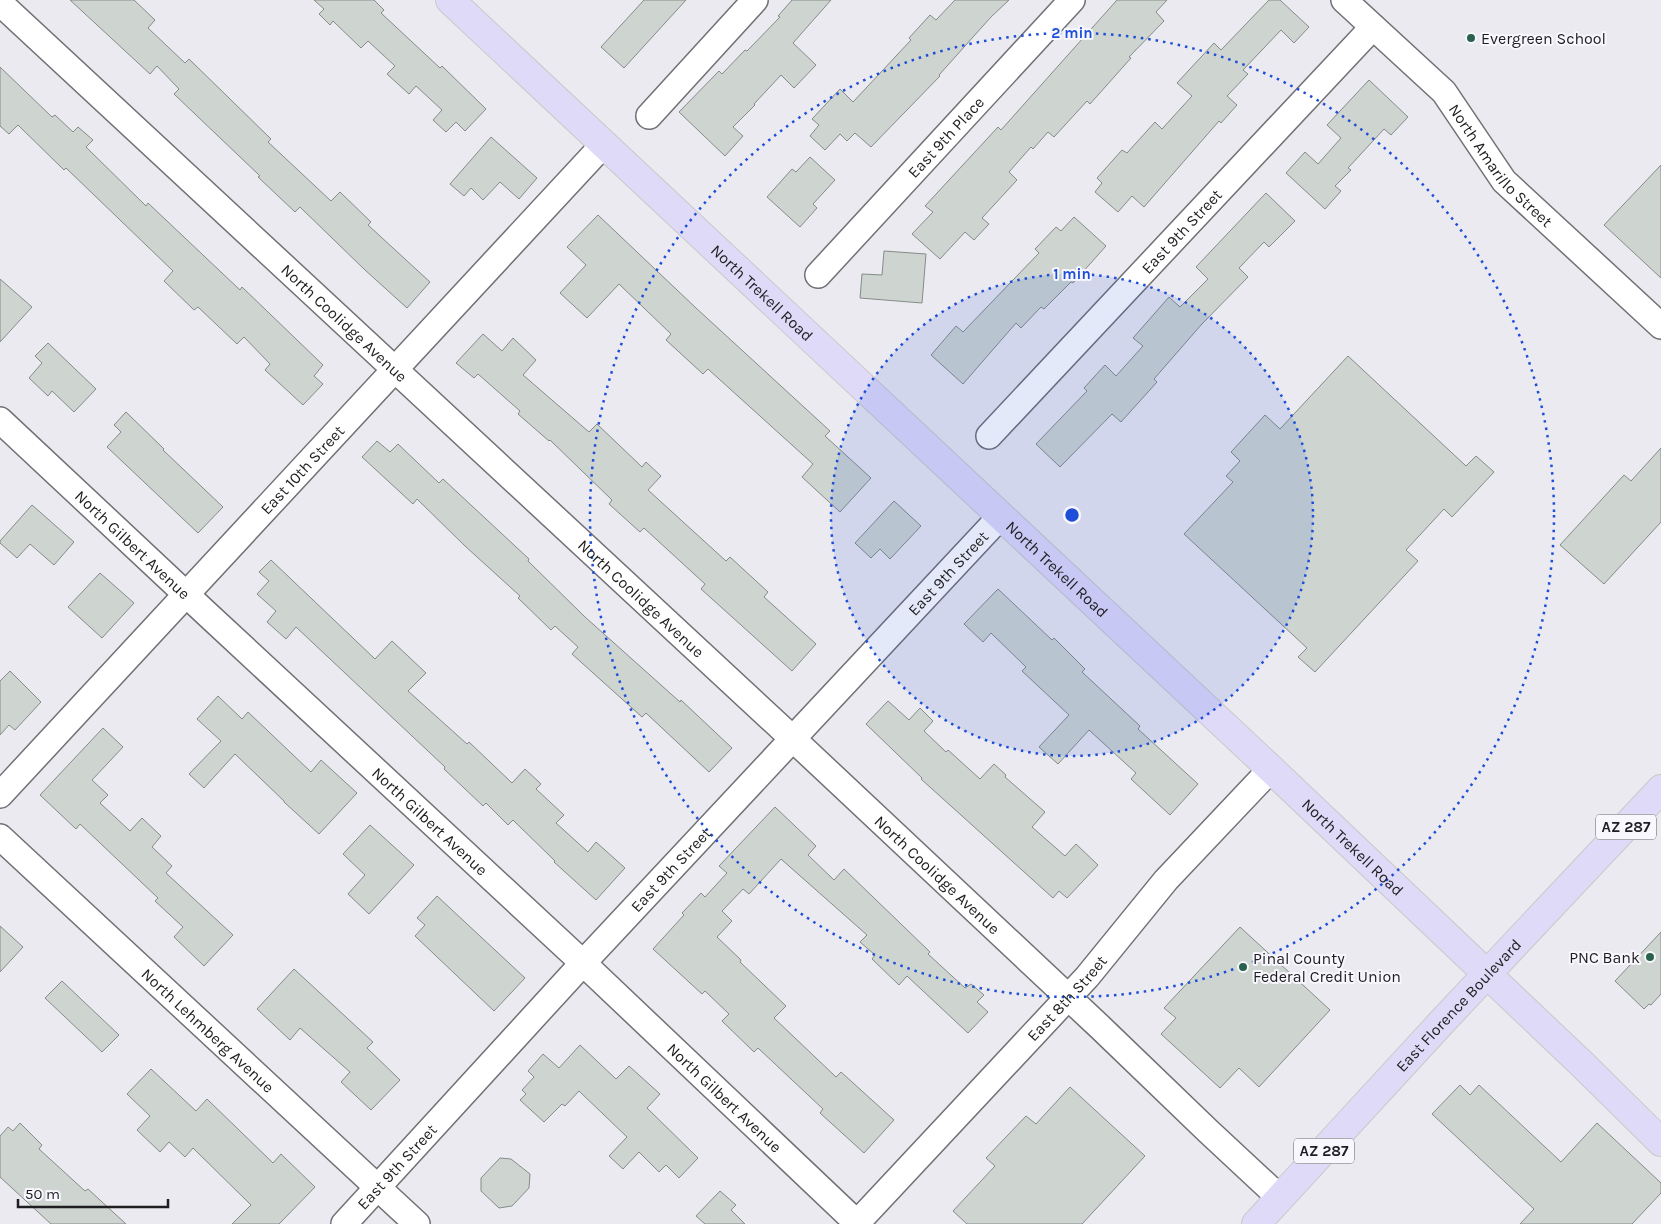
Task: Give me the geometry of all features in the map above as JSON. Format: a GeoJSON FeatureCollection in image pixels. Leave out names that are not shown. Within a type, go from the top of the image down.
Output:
{"type":"FeatureCollection","features":[{"type":"Feature","properties":{"kind":"main road","name":"North Trekell Road"},"geometry":{"type":"LineString","coordinates":[[450,0],[1271,769],[1661,1142]]}},
{"type":"Feature","properties":{"kind":"main road","name":"East Florence Boulevard"},"geometry":{"type":"LineString","coordinates":[[1256,1224],[1661,789]]}},
{"type":"Feature","properties":{"kind":"street"},"geometry":{"type":"LineString","coordinates":[[649,116],[754,0]]}},
{"type":"Feature","properties":{"kind":"street","name":"East 9th Place"},"geometry":{"type":"LineString","coordinates":[[818,275],[1072,0]]}},
{"type":"Feature","properties":{"kind":"street","name":"North Amarillo Street"},"geometry":{"type":"LineString","coordinates":[[1344,0],[1444,92],[1504,181],[1661,326]]}},
{"type":"Feature","properties":{"kind":"street","name":"North Coolidge Avenue"},"geometry":{"type":"LineString","coordinates":[[0,3],[794,739],[1280,1198]]}},
{"type":"Feature","properties":{"kind":"street","name":"East 9th Street"},"geometry":{"type":"LineString","coordinates":[[989,436],[1373,27]]}},
{"type":"Feature","properties":{"kind":"street","name":"East 10th Street"},"geometry":{"type":"LineString","coordinates":[[0,795],[604,144]]}},
{"type":"Feature","properties":{"kind":"street","name":"North Gilbert Avenue"},"geometry":{"type":"LineString","coordinates":[[0,420],[583,963],[857,1224]]}},
{"type":"Feature","properties":{"kind":"street","name":"East 9th Street"},"geometry":{"type":"LineString","coordinates":[[344,1224],[583,963],[1001,516]]}},
{"type":"Feature","properties":{"kind":"street","name":"East 8th Street"},"geometry":{"type":"LineString","coordinates":[[857,1224],[1068,998],[1166,880],[1271,769]]}},
{"type":"Feature","properties":{"kind":"street","name":"North Lehmberg Avenue"},"geometry":{"type":"LineString","coordinates":[[0,837],[417,1224]]}},
{"type":"Feature","properties":{"kind":"building"},"geometry":{"type":"Polygon","coordinates":[[[70,0],[134,0],[155,20],[148,28],[185,63],[189,59],[271,139],[268,142],[331,201],[340,192],[371,222],[368,225],[430,282],[407,308],[300,207],[295,212],[258,177],[260,176],[174,94],[179,89],[157,66],[150,74],[70,0]]]}},
{"type":"Feature","properties":{"kind":"building"},"geometry":{"type":"Polygon","coordinates":[[[314,0],[374,0],[384,10],[381,13],[440,68],[442,66],[486,109],[465,131],[456,122],[446,132],[433,120],[442,110],[416,86],[409,94],[387,74],[395,66],[368,41],[361,48],[333,21],[330,25],[319,14],[324,9],[314,0]]]}},
{"type":"Feature","properties":{"kind":"building"},"geometry":{"type":"Polygon","coordinates":[[[644,0],[686,0],[624,68],[601,47],[644,0]]]}},
{"type":"Feature","properties":{"kind":"building"},"geometry":{"type":"Polygon","coordinates":[[[792,0],[831,0],[793,43],[816,65],[794,88],[781,75],[733,127],[743,136],[725,156],[679,112],[719,71],[722,74],[745,50],[747,51],[780,17],[778,16],[792,0]]]}},
{"type":"Feature","properties":{"kind":"building"},"geometry":{"type":"Polygon","coordinates":[[[955,0],[1009,0],[991,17],[940,76],[871,147],[855,133],[847,141],[840,134],[825,150],[810,136],[819,125],[812,119],[840,89],[853,102],[911,40],[909,38],[930,15],[936,20],[955,0]]]}},
{"type":"Feature","properties":{"kind":"building"},"geometry":{"type":"Polygon","coordinates":[[[1117,0],[1167,0],[1156,12],[1164,21],[1129,57],[1131,58],[1090,104],[1087,101],[1054,137],[1048,132],[1033,149],[1031,147],[1009,172],[1017,180],[982,218],[989,224],[974,240],[965,232],[940,259],[912,234],[933,212],[925,206],[998,127],[1001,130],[1117,0]]]}},
{"type":"Feature","properties":{"kind":"building"},"geometry":{"type":"Polygon","coordinates":[[[1269,0],[1280,0],[1309,27],[1294,43],[1281,30],[1243,70],[1248,74],[1227,96],[1237,105],[1221,123],[1219,121],[1144,207],[1132,196],[1118,212],[1095,192],[1102,183],[1097,178],[1122,150],[1127,153],[1155,122],[1162,129],[1192,96],[1177,83],[1214,43],[1221,50],[1269,0]]]}},
{"type":"Feature","properties":{"kind":"building"},"geometry":{"type":"Polygon","coordinates":[[[0,67],[52,117],[55,115],[73,132],[78,127],[93,140],[86,147],[146,206],[148,203],[240,290],[242,287],[323,365],[314,376],[323,384],[303,405],[265,370],[270,364],[244,337],[237,344],[198,307],[194,310],[164,281],[173,271],[66,168],[64,170],[18,125],[9,134],[0,126],[0,67]]]}},
{"type":"Feature","properties":{"kind":"building"},"geometry":{"type":"Polygon","coordinates":[[[1369,80],[1408,117],[1391,135],[1384,129],[1348,168],[1351,170],[1335,186],[1341,191],[1325,209],[1286,173],[1305,152],[1318,164],[1341,138],[1327,125],[1369,80]]]}},
{"type":"Feature","properties":{"kind":"building"},"geometry":{"type":"Polygon","coordinates":[[[491,137],[537,178],[519,199],[500,182],[483,200],[471,188],[464,196],[450,184],[491,137]]]}},
{"type":"Feature","properties":{"kind":"building"},"geometry":{"type":"Polygon","coordinates":[[[810,157],[835,180],[813,204],[817,208],[800,227],[767,197],[792,169],[796,172],[810,157]]]}},
{"type":"Feature","properties":{"kind":"building"},"geometry":{"type":"Polygon","coordinates":[[[1661,165],[1661,278],[1604,225],[1661,165]]]}},
{"type":"Feature","properties":{"kind":"building"},"geometry":{"type":"Polygon","coordinates":[[[1266,193],[1295,221],[1269,247],[1264,242],[1239,268],[1248,277],[1201,325],[1154,379],[1157,382],[1121,422],[1112,414],[1060,467],[1036,444],[1087,391],[1084,388],[1105,365],[1116,376],[1143,346],[1133,338],[1169,297],[1180,307],[1208,279],[1196,267],[1266,193]]]}},
{"type":"Feature","properties":{"kind":"building"},"geometry":{"type":"Polygon","coordinates":[[[598,215],[830,431],[825,436],[871,478],[840,512],[802,477],[813,464],[708,369],[703,374],[666,340],[671,334],[619,284],[587,318],[560,293],[586,265],[567,247],[598,215]]]}},
{"type":"Feature","properties":{"kind":"building"},"geometry":{"type":"Polygon","coordinates":[[[1074,217],[1106,246],[1073,283],[1071,282],[1044,309],[1041,307],[1021,328],[1016,323],[963,384],[931,355],[956,326],[963,332],[1039,253],[1035,249],[1056,227],[1061,231],[1074,217]]]}},
{"type":"Feature","properties":{"kind":"building"},"geometry":{"type":"Polygon","coordinates":[[[884,251],[926,254],[922,303],[860,298],[862,274],[882,275],[884,251]]]}},
{"type":"Feature","properties":{"kind":"building"},"geometry":{"type":"Polygon","coordinates":[[[0,279],[32,307],[0,342],[0,279]]]}},
{"type":"Feature","properties":{"kind":"building"},"geometry":{"type":"Polygon","coordinates":[[[483,334],[502,351],[513,338],[536,360],[523,375],[589,432],[597,424],[642,467],[646,462],[661,476],[648,490],[726,561],[730,557],[768,592],[764,597],[816,644],[792,671],[701,589],[705,584],[644,528],[640,532],[609,504],[612,500],[550,440],[518,414],[520,411],[478,374],[474,378],[456,363],[483,334]]]}},
{"type":"Feature","properties":{"kind":"building"},"geometry":{"type":"Polygon","coordinates":[[[48,343],[96,389],[74,412],[52,391],[48,396],[29,378],[42,363],[35,356],[48,343]]]}},
{"type":"Feature","properties":{"kind":"building"},"geometry":{"type":"Polygon","coordinates":[[[1348,356],[1466,466],[1476,456],[1494,472],[1452,517],[1444,509],[1406,550],[1418,561],[1315,672],[1298,657],[1307,648],[1184,534],[1233,482],[1226,476],[1240,461],[1231,452],[1265,415],[1280,429],[1348,356]]]}},
{"type":"Feature","properties":{"kind":"building"},"geometry":{"type":"Polygon","coordinates":[[[126,412],[223,507],[198,533],[107,447],[121,432],[114,425],[126,412]]]}},
{"type":"Feature","properties":{"kind":"building"},"geometry":{"type":"Polygon","coordinates":[[[377,441],[390,452],[398,444],[439,483],[443,479],[529,559],[528,561],[585,617],[680,702],[681,700],[732,748],[709,772],[646,713],[642,717],[572,654],[578,647],[555,626],[551,630],[518,598],[520,596],[417,499],[413,504],[362,457],[377,441]]]}},
{"type":"Feature","properties":{"kind":"building"},"geometry":{"type":"Polygon","coordinates":[[[1661,448],[1661,522],[1604,584],[1560,545],[1624,475],[1631,481],[1661,448]]]}},
{"type":"Feature","properties":{"kind":"building"},"geometry":{"type":"Polygon","coordinates":[[[894,501],[921,526],[890,559],[880,549],[871,558],[855,543],[894,501]]]}},
{"type":"Feature","properties":{"kind":"building"},"geometry":{"type":"Polygon","coordinates":[[[32,505],[74,542],[54,565],[30,544],[17,558],[0,543],[32,505]]]}},
{"type":"Feature","properties":{"kind":"building"},"geometry":{"type":"Polygon","coordinates":[[[271,560],[375,659],[392,641],[426,673],[408,691],[467,744],[469,742],[512,783],[525,769],[541,784],[536,789],[564,815],[556,823],[588,852],[596,842],[625,868],[596,900],[554,862],[513,820],[508,825],[486,803],[483,806],[444,769],[445,767],[296,627],[286,639],[267,622],[276,611],[257,594],[269,581],[259,572],[271,560]]]}},
{"type":"Feature","properties":{"kind":"building"},"geometry":{"type":"Polygon","coordinates":[[[100,573],[134,603],[102,638],[68,607],[100,573]]]}},
{"type":"Feature","properties":{"kind":"building"},"geometry":{"type":"Polygon","coordinates":[[[998,589],[1052,640],[1054,638],[1085,669],[1082,672],[1140,726],[1138,729],[1198,784],[1170,815],[1131,779],[1136,773],[1089,730],[1058,764],[1039,747],[1069,715],[1022,671],[1026,667],[991,633],[983,642],[964,624],[998,589]]]}},
{"type":"Feature","properties":{"kind":"building"},"geometry":{"type":"Polygon","coordinates":[[[10,671],[41,702],[15,730],[9,725],[0,735],[0,681],[10,671]]]}},
{"type":"Feature","properties":{"kind":"building"},"geometry":{"type":"Polygon","coordinates":[[[218,696],[242,719],[248,712],[311,772],[321,760],[357,793],[319,834],[235,754],[204,788],[189,774],[221,741],[197,719],[218,696]]]}},
{"type":"Feature","properties":{"kind":"building"},"geometry":{"type":"Polygon","coordinates":[[[888,701],[909,720],[920,708],[933,721],[924,731],[946,752],[948,750],[980,779],[994,764],[1006,775],[1005,777],[1045,812],[1032,827],[1065,856],[1076,844],[1098,865],[1067,898],[1059,891],[1053,898],[921,779],[866,724],[888,701]]]}},
{"type":"Feature","properties":{"kind":"building"},"geometry":{"type":"Polygon","coordinates":[[[103,728],[123,747],[92,780],[108,795],[100,803],[130,831],[142,818],[161,836],[152,847],[172,866],[166,873],[233,935],[204,966],[174,937],[183,927],[155,901],[158,898],[80,824],[76,829],[40,795],[103,728]]]}},
{"type":"Feature","properties":{"kind":"building"},"geometry":{"type":"Polygon","coordinates":[[[775,807],[816,846],[808,855],[834,880],[844,869],[930,952],[928,954],[965,988],[971,984],[984,995],[977,1002],[988,1012],[968,1033],[907,976],[899,985],[872,959],[875,955],[860,942],[867,935],[781,859],[749,894],[743,889],[722,911],[732,921],[717,937],[786,1006],[774,1018],[836,1077],[841,1072],[894,1120],[864,1153],[820,1113],[823,1109],[758,1048],[754,1052],[722,1021],[729,1014],[705,991],[702,994],[653,949],[701,893],[705,897],[727,873],[719,866],[775,807]]]}},
{"type":"Feature","properties":{"kind":"building"},"geometry":{"type":"Polygon","coordinates":[[[370,825],[414,865],[369,914],[348,894],[365,875],[343,854],[370,825]]]}},
{"type":"Feature","properties":{"kind":"building"},"geometry":{"type":"Polygon","coordinates":[[[437,896],[525,978],[494,1011],[415,936],[425,925],[417,918],[437,896]]]}},
{"type":"Feature","properties":{"kind":"building"},"geometry":{"type":"Polygon","coordinates":[[[0,926],[23,947],[0,972],[0,926]]]}},
{"type":"Feature","properties":{"kind":"building","name":"Pinal County Federal Credit Union"},"geometry":{"type":"Polygon","coordinates":[[[1240,927],[1330,1010],[1259,1087],[1239,1068],[1220,1088],[1161,1034],[1176,1018],[1164,1008],[1240,927]]]}},
{"type":"Feature","properties":{"kind":"building","name":"PNC Bank"},"geometry":{"type":"Polygon","coordinates":[[[1661,932],[1661,994],[1651,1005],[1649,1004],[1644,1009],[1615,981],[1661,932]]]}},
{"type":"Feature","properties":{"kind":"building"},"geometry":{"type":"Polygon","coordinates":[[[294,969],[373,1042],[367,1048],[400,1080],[371,1110],[341,1082],[350,1072],[300,1028],[290,1040],[257,1009],[294,969]]]}},
{"type":"Feature","properties":{"kind":"building"},"geometry":{"type":"Polygon","coordinates":[[[62,981],[119,1035],[102,1052],[45,998],[62,981]]]}},
{"type":"Feature","properties":{"kind":"building"},"geometry":{"type":"Polygon","coordinates":[[[580,1045],[616,1079],[629,1066],[660,1094],[647,1108],[698,1158],[679,1178],[666,1165],[659,1172],[639,1152],[623,1169],[609,1156],[627,1137],[579,1091],[565,1106],[562,1104],[544,1122],[520,1100],[526,1094],[522,1090],[534,1077],[528,1071],[543,1054],[559,1068],[580,1045]]]}},
{"type":"Feature","properties":{"kind":"building"},"geometry":{"type":"Polygon","coordinates":[[[151,1069],[196,1111],[207,1099],[273,1163],[281,1154],[315,1187],[279,1224],[232,1224],[251,1205],[193,1148],[185,1157],[169,1142],[160,1152],[137,1130],[150,1116],[127,1094],[151,1069]]]}},
{"type":"Feature","properties":{"kind":"building"},"geometry":{"type":"Polygon","coordinates":[[[1460,1085],[1470,1095],[1479,1085],[1561,1162],[1597,1123],[1661,1183],[1661,1193],[1632,1224],[1520,1224],[1534,1209],[1432,1114],[1460,1085]]]}},
{"type":"Feature","properties":{"kind":"building"},"geometry":{"type":"Polygon","coordinates":[[[1070,1087],[1145,1156],[1082,1224],[967,1224],[953,1211],[995,1166],[986,1158],[1026,1116],[1036,1124],[1070,1087]]]}},
{"type":"Feature","properties":{"kind":"building"},"geometry":{"type":"Polygon","coordinates":[[[20,1123],[42,1145],[39,1149],[85,1191],[88,1189],[126,1224],[51,1224],[0,1177],[0,1136],[8,1127],[13,1131],[20,1123]]]}},
{"type":"Feature","properties":{"kind":"building"},"geometry":{"type":"Polygon","coordinates":[[[500,1158],[511,1159],[530,1174],[529,1188],[512,1206],[499,1208],[481,1191],[481,1178],[500,1158]]]}},
{"type":"Feature","properties":{"kind":"building"},"geometry":{"type":"Polygon","coordinates":[[[720,1191],[736,1205],[731,1210],[745,1224],[705,1224],[696,1216],[720,1191]]]}},
{"type":"Feature","properties":{"kind":"place","name":"Evergreen School"},"geometry":{"type":"Point","coordinates":[1471,38]}},
{"type":"Feature","properties":{"kind":"place","name":"PNC Bank"},"geometry":{"type":"Point","coordinates":[1650,957]}},
{"type":"Feature","properties":{"kind":"place","name":"Pinal County Federal Credit Union"},"geometry":{"type":"Point","coordinates":[1243,967]}}]}
